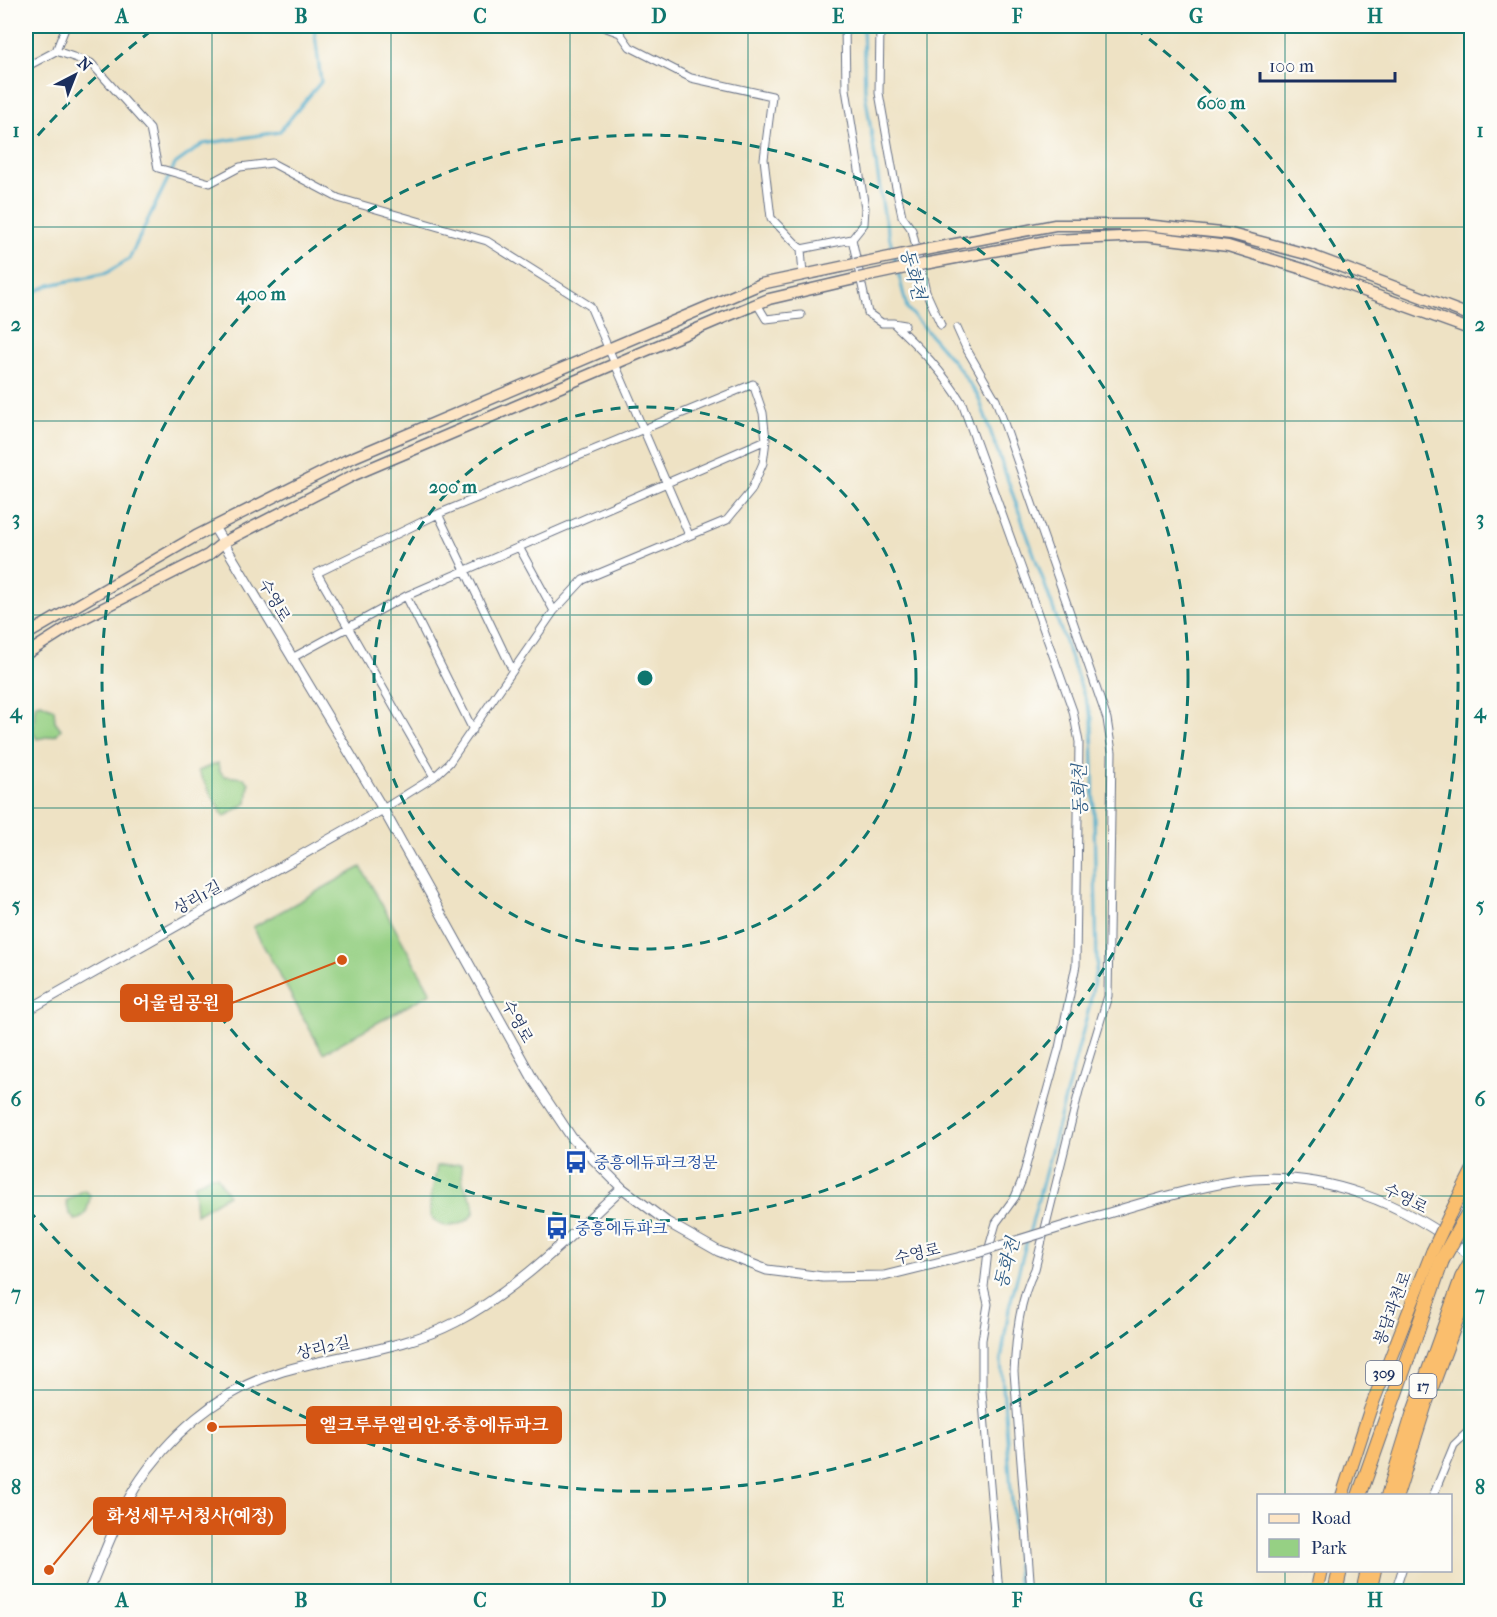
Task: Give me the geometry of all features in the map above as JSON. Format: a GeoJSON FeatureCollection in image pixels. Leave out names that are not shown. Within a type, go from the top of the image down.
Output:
{"type":"FeatureCollection","features":[{"type":"Feature","properties":{"kind":"highway","name":"봉담과천로"},"geometry":{"type":"LineString","coordinates":[[1343,1494],[1370,1410],[1437,1256],[1450,1214],[1472,1171]]}},
{"type":"Feature","properties":{"kind":"highway","name":"17"},"geometry":{"type":"LineString","coordinates":[[1360,1494],[1437,1256],[1472,1207]]}},
{"type":"Feature","properties":{"kind":"highway","name":"17"},"geometry":{"type":"LineString","coordinates":[[1389,1494],[1413,1415],[1468,1281],[1472,1259]]}},
{"type":"Feature","properties":{"kind":"highway"},"geometry":{"type":"LineString","coordinates":[[1398,1494],[1468,1281]]}},
{"type":"Feature","properties":{"kind":"highway"},"geometry":{"type":"LineString","coordinates":[[1316,1592],[1321,1572]]}},
{"type":"Feature","properties":{"kind":"highway"},"geometry":{"type":"LineString","coordinates":[[1335,1592],[1340,1572]]}},
{"type":"Feature","properties":{"kind":"highway"},"geometry":{"type":"LineString","coordinates":[[1363,1592],[1368,1572]]}},
{"type":"Feature","properties":{"kind":"highway"},"geometry":{"type":"LineString","coordinates":[[1370,1592],[1375,1572]]}},
{"type":"Feature","properties":{"kind":"main road"},"geometry":{"type":"LineString","coordinates":[[26,635],[214,527],[347,460],[761,284],[1055,225],[1144,225],[1231,234],[1310,255],[1472,316]]}},
{"type":"Feature","properties":{"kind":"main road"},"geometry":{"type":"LineString","coordinates":[[26,654],[78,621],[208,555],[224,542],[354,475],[757,304],[929,263],[1052,240],[1144,236],[1228,246],[1305,270],[1472,330]]}},
{"type":"Feature","properties":{"kind":"street"},"geometry":{"type":"LineString","coordinates":[[26,68],[56,51],[66,26]]}},
{"type":"Feature","properties":{"kind":"street"},"geometry":{"type":"LineString","coordinates":[[601,26],[620,33],[630,47],[691,78],[772,96],[764,159],[771,218],[801,249],[803,275]]}},
{"type":"Feature","properties":{"kind":"street"},"geometry":{"type":"LineString","coordinates":[[801,249],[852,239],[864,224],[866,208],[846,89],[845,26]]}},
{"type":"Feature","properties":{"kind":"street"},"geometry":{"type":"LineString","coordinates":[[880,26],[879,93],[894,178],[902,216],[912,230],[932,308],[941,325]]}},
{"type":"Feature","properties":{"kind":"street"},"geometry":{"type":"LineString","coordinates":[[56,51],[91,63],[150,129],[158,168],[210,183],[240,167],[272,164],[338,198],[487,241],[590,306],[689,536]]}},
{"type":"Feature","properties":{"kind":"street"},"geometry":{"type":"LineString","coordinates":[[852,239],[868,313],[882,323],[905,325]]}},
{"type":"Feature","properties":{"kind":"street"},"geometry":{"type":"LineString","coordinates":[[757,304],[766,319],[801,315]]}},
{"type":"Feature","properties":{"kind":"street"},"geometry":{"type":"LineString","coordinates":[[893,323],[929,356],[947,378],[962,403],[1073,711],[1079,741],[1078,936],[1073,988],[1022,1180],[1015,1197],[996,1223],[988,1251],[984,1287],[988,1304],[982,1340],[982,1391],[999,1592]]}},
{"type":"Feature","properties":{"kind":"street"},"geometry":{"type":"LineString","coordinates":[[957,328],[996,400],[1107,719],[1112,752],[1108,996],[1079,1091],[1035,1269],[1024,1297],[1016,1338],[1014,1372],[1031,1592]]}},
{"type":"Feature","properties":{"kind":"street"},"geometry":{"type":"LineString","coordinates":[[383,809],[434,777],[449,763],[554,611],[583,580],[727,520],[751,491],[763,463],[766,440],[763,413],[753,384],[438,514],[317,573],[346,628],[434,777]]}},
{"type":"Feature","properties":{"kind":"street"},"geometry":{"type":"LineString","coordinates":[[291,658],[406,596],[766,440]]}},
{"type":"Feature","properties":{"kind":"street"},"geometry":{"type":"LineString","coordinates":[[438,514],[512,669]]}},
{"type":"Feature","properties":{"kind":"street","name":"수영로"},"geometry":{"type":"LineString","coordinates":[[214,527],[383,809],[534,1080],[572,1138],[622,1188],[667,1221],[718,1251],[767,1270],[823,1277],[884,1276],[977,1253],[1199,1188],[1237,1181],[1286,1179],[1326,1184],[1365,1194],[1407,1212],[1472,1259]]}},
{"type":"Feature","properties":{"kind":"street"},"geometry":{"type":"LineString","coordinates":[[519,547],[554,611]]}},
{"type":"Feature","properties":{"kind":"street"},"geometry":{"type":"LineString","coordinates":[[406,596],[473,730]]}},
{"type":"Feature","properties":{"kind":"street","name":"상리1길"},"geometry":{"type":"LineString","coordinates":[[26,1011],[383,809]]}},
{"type":"Feature","properties":{"kind":"street","name":"상리2길"},"geometry":{"type":"LineString","coordinates":[[88,1592],[134,1490],[162,1451],[199,1415],[240,1389],[277,1373],[416,1339],[456,1323],[500,1295],[622,1188]]}},
{"type":"Feature","properties":{"kind":"street"},"geometry":{"type":"LineString","coordinates":[[1434,1494],[1454,1445],[1472,1428]]}},
{"type":"Feature","properties":{"kind":"street"},"geometry":{"type":"LineString","coordinates":[[1395,1592],[1401,1572]]}},
{"type":"Feature","properties":{"kind":"green space"},"geometry":{"type":"Polygon","coordinates":[[[41,703],[54,709],[55,721],[61,729],[56,735],[37,739],[32,731],[35,707],[36,704],[41,703]]]}},
{"type":"Feature","properties":{"kind":"green space"},"geometry":{"type":"Polygon","coordinates":[[[218,763],[219,770],[224,776],[244,778],[249,783],[247,803],[224,817],[198,771],[218,763]]]}},
{"type":"Feature","properties":{"kind":"green space"},"geometry":{"type":"Polygon","coordinates":[[[361,867],[431,993],[323,1053],[253,927],[361,867]]]}},
{"type":"Feature","properties":{"kind":"green space"},"geometry":{"type":"Polygon","coordinates":[[[461,1164],[463,1183],[473,1202],[474,1213],[456,1225],[442,1225],[432,1217],[430,1209],[437,1166],[461,1164]]]}},
{"type":"Feature","properties":{"kind":"green space"},"geometry":{"type":"Polygon","coordinates":[[[210,1176],[217,1176],[228,1195],[196,1214],[194,1185],[210,1176]]]}},
{"type":"Feature","properties":{"kind":"green space"},"geometry":{"type":"Polygon","coordinates":[[[84,1190],[90,1195],[88,1207],[82,1217],[75,1220],[69,1213],[66,1201],[84,1190]]]}},
{"type":"Feature","properties":{"kind":"waterway"},"geometry":{"type":"LineString","coordinates":[[26,296],[50,285],[107,273],[129,259],[175,164],[203,144],[279,132],[321,82],[314,26]]}},
{"type":"Feature","properties":{"kind":"waterway","name":"동화천"},"geometry":{"type":"LineString","coordinates":[[863,26],[865,92],[884,215],[907,308],[958,367],[978,396],[1092,718],[1097,964],[1089,1008],[1029,1234]]}},
{"type":"Feature","properties":{"kind":"waterway","name":"동화천"},"geometry":{"type":"LineString","coordinates":[[1019,1592],[1001,1361],[1009,1308],[1027,1240]]}},
{"type":"Feature","properties":{"kind":"place","name":"어울림공원"},"geometry":{"type":"Point","coordinates":[342,960]}},
{"type":"Feature","properties":{"kind":"place","name":"중흥에듀파크정문"},"geometry":{"type":"Point","coordinates":[576,1162]}},
{"type":"Feature","properties":{"kind":"place","name":"중흥에듀파크"},"geometry":{"type":"Point","coordinates":[557,1228]}},
{"type":"Feature","properties":{"kind":"place","name":"엘크루루엘리안.중흥에듀파크"},"geometry":{"type":"Point","coordinates":[212,1427]}},
{"type":"Feature","properties":{"kind":"place","name":"화성세무서청사(예정)"},"geometry":{"type":"Point","coordinates":[49,1570]}}]}
